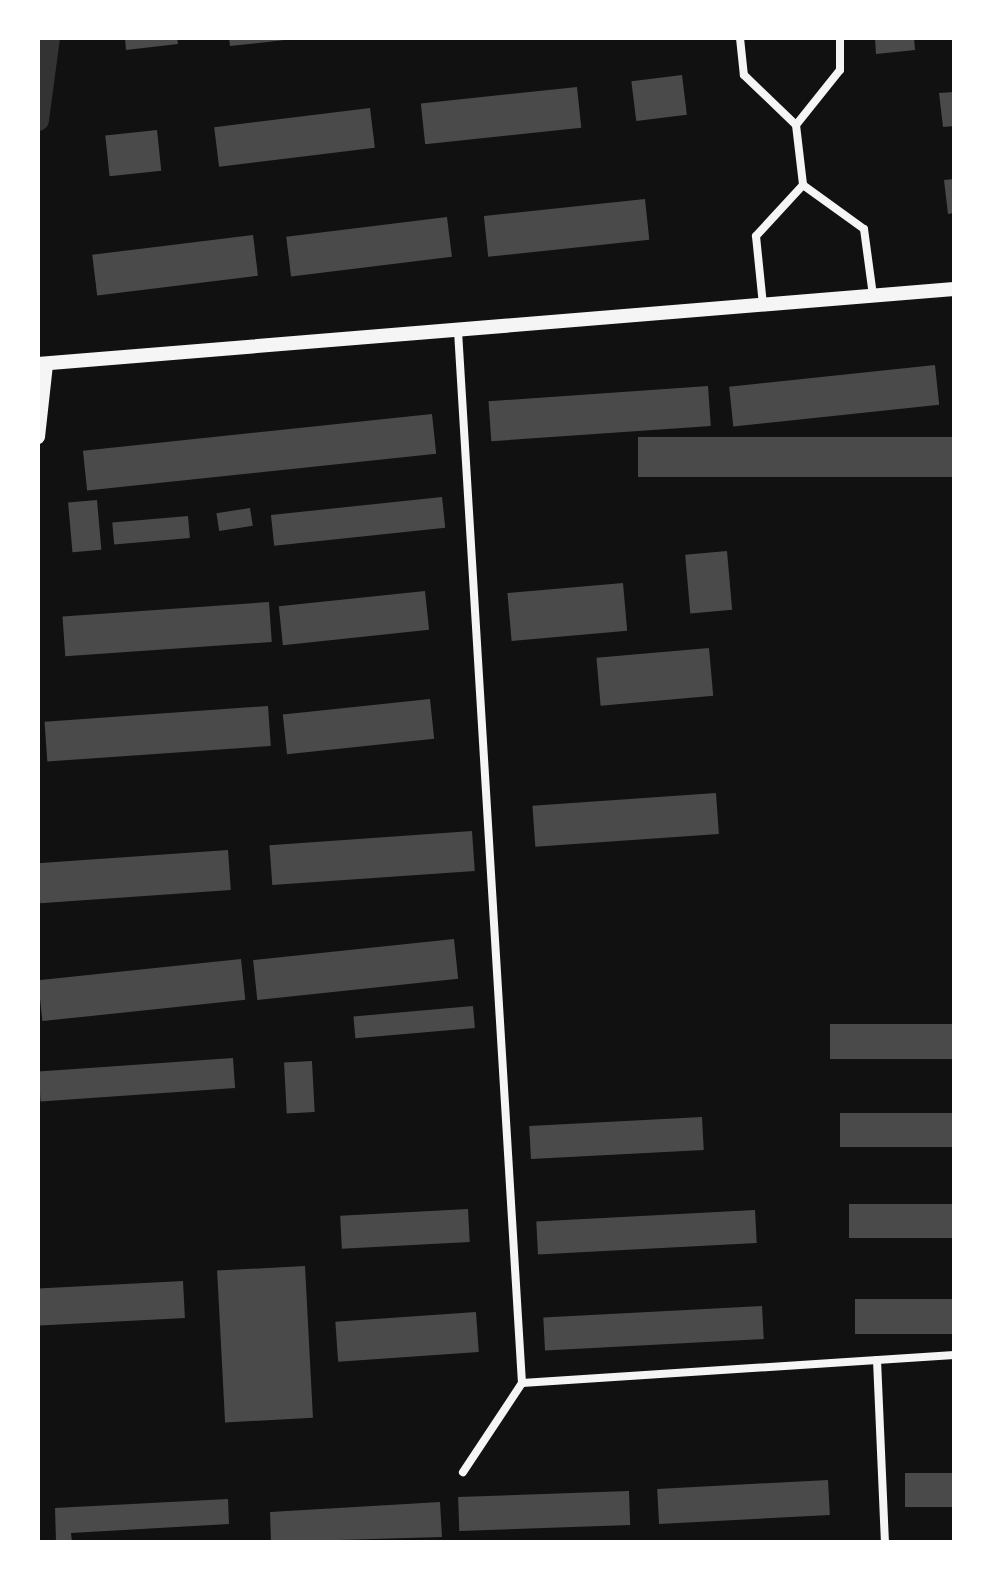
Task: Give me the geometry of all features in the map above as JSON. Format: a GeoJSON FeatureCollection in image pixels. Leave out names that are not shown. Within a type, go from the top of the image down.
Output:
{"type":"FeatureCollection","features":[{"type":"Feature","properties":{"kind":"street"},"geometry":{"type":"LineString","coordinates":[[740,38],[744,75],[796,125],[803,185],[864,229],[873,296]]}},
{"type":"Feature","properties":{"kind":"street"},"geometry":{"type":"LineString","coordinates":[[796,125],[840,70],[840,38]]}},
{"type":"Feature","properties":{"kind":"street"},"geometry":{"type":"LineString","coordinates":[[763,305],[756,236],[803,185]]}},
{"type":"Feature","properties":{"kind":"street"},"geometry":{"type":"LineString","coordinates":[[38,437],[43,364],[954,289]]}},
{"type":"Feature","properties":{"kind":"street"},"geometry":{"type":"LineString","coordinates":[[458,331],[522,1383],[463,1472]]}},
{"type":"Feature","properties":{"kind":"street"},"geometry":{"type":"LineString","coordinates":[[522,1383],[954,1355]]}},
{"type":"Feature","properties":{"kind":"street"},"geometry":{"type":"LineString","coordinates":[[877,1360],[885,1542]]}},
{"type":"Feature","properties":{"kind":"building"},"geometry":{"type":"Polygon","coordinates":[[[125,38],[177,38],[178,44],[126,50],[125,38]]]}},
{"type":"Feature","properties":{"kind":"building"},"geometry":{"type":"Polygon","coordinates":[[[229,38],[285,38],[285,40],[230,46],[229,38]]]}},
{"type":"Feature","properties":{"kind":"building"},"geometry":{"type":"Polygon","coordinates":[[[875,38],[914,38],[915,50],[876,54],[875,38]]]}},
{"type":"Feature","properties":{"kind":"building"},"geometry":{"type":"Polygon","coordinates":[[[682,75],[687,115],[636,121],[631,81],[682,75]]]}},
{"type":"Feature","properties":{"kind":"building"},"geometry":{"type":"Polygon","coordinates":[[[577,87],[581,128],[425,144],[421,103],[577,87]]]}},
{"type":"Feature","properties":{"kind":"building"},"geometry":{"type":"Polygon","coordinates":[[[954,92],[954,126],[943,127],[939,93],[954,92]]]}},
{"type":"Feature","properties":{"kind":"building"},"geometry":{"type":"Polygon","coordinates":[[[370,108],[375,148],[219,167],[214,127],[370,108]]]}},
{"type":"Feature","properties":{"kind":"building"},"geometry":{"type":"Polygon","coordinates":[[[157,130],[161,171],[110,176],[105,135],[157,130]]]}},
{"type":"Feature","properties":{"kind":"building"},"geometry":{"type":"Polygon","coordinates":[[[954,179],[954,213],[948,214],[944,180],[954,179]]]}},
{"type":"Feature","properties":{"kind":"building"},"geometry":{"type":"Polygon","coordinates":[[[645,199],[649,240],[488,257],[484,216],[645,199]]]}},
{"type":"Feature","properties":{"kind":"building"},"geometry":{"type":"Polygon","coordinates":[[[447,217],[452,257],[291,276],[286,237],[447,217]]]}},
{"type":"Feature","properties":{"kind":"building"},"geometry":{"type":"Polygon","coordinates":[[[253,235],[258,276],[97,295],[92,255],[253,235]]]}},
{"type":"Feature","properties":{"kind":"building"},"geometry":{"type":"Polygon","coordinates":[[[935,365],[939,405],[733,426],[729,387],[935,365]]]}},
{"type":"Feature","properties":{"kind":"building"},"geometry":{"type":"Polygon","coordinates":[[[708,386],[711,426],[491,441],[489,401],[708,386]]]}},
{"type":"Feature","properties":{"kind":"building"},"geometry":{"type":"Polygon","coordinates":[[[432,414],[436,454],[87,490],[83,451],[432,414]]]}},
{"type":"Feature","properties":{"kind":"building"},"geometry":{"type":"Polygon","coordinates":[[[638,437],[954,437],[954,477],[638,477],[638,437]]]}},
{"type":"Feature","properties":{"kind":"building"},"geometry":{"type":"Polygon","coordinates":[[[442,497],[445,528],[274,546],[271,515],[442,497]]]}},
{"type":"Feature","properties":{"kind":"building"},"geometry":{"type":"Polygon","coordinates":[[[97,500],[101,550],[72,552],[68,503],[97,500]]]}},
{"type":"Feature","properties":{"kind":"building"},"geometry":{"type":"Polygon","coordinates":[[[250,508],[253,526],[219,531],[216,513],[250,508]]]}},
{"type":"Feature","properties":{"kind":"building"},"geometry":{"type":"Polygon","coordinates":[[[188,516],[190,538],[114,545],[112,523],[188,516]]]}},
{"type":"Feature","properties":{"kind":"building"},"geometry":{"type":"Polygon","coordinates":[[[727,551],[732,610],[690,613],[685,555],[727,551]]]}},
{"type":"Feature","properties":{"kind":"building"},"geometry":{"type":"Polygon","coordinates":[[[623,583],[627,631],[512,641],[507,593],[623,583]]]}},
{"type":"Feature","properties":{"kind":"building"},"geometry":{"type":"Polygon","coordinates":[[[425,591],[429,630],[283,645],[279,606],[425,591]]]}},
{"type":"Feature","properties":{"kind":"building"},"geometry":{"type":"Polygon","coordinates":[[[269,602],[272,642],[65,656],[63,616],[269,602]]]}},
{"type":"Feature","properties":{"kind":"building"},"geometry":{"type":"Polygon","coordinates":[[[709,648],[713,696],[601,706],[596,658],[709,648]]]}},
{"type":"Feature","properties":{"kind":"building"},"geometry":{"type":"Polygon","coordinates":[[[430,699],[434,739],[287,754],[283,714],[430,699]]]}},
{"type":"Feature","properties":{"kind":"building"},"geometry":{"type":"Polygon","coordinates":[[[268,706],[271,746],[47,762],[45,722],[268,706]]]}},
{"type":"Feature","properties":{"kind":"building"},"geometry":{"type":"Polygon","coordinates":[[[716,793],[719,834],[535,847],[532,806],[716,793]]]}},
{"type":"Feature","properties":{"kind":"building"},"geometry":{"type":"Polygon","coordinates":[[[472,831],[475,871],[272,885],[269,845],[472,831]]]}},
{"type":"Feature","properties":{"kind":"building"},"geometry":{"type":"Polygon","coordinates":[[[228,850],[231,890],[40,903],[38,863],[228,850]]]}},
{"type":"Feature","properties":{"kind":"building"},"geometry":{"type":"Polygon","coordinates":[[[454,939],[458,979],[257,1000],[253,960],[454,939]]]}},
{"type":"Feature","properties":{"kind":"building"},"geometry":{"type":"Polygon","coordinates":[[[241,959],[245,1000],[42,1021],[38,980],[241,959]]]}},
{"type":"Feature","properties":{"kind":"building"},"geometry":{"type":"Polygon","coordinates":[[[473,1006],[475,1028],[355,1038],[353,1016],[473,1006]]]}},
{"type":"Feature","properties":{"kind":"building"},"geometry":{"type":"Polygon","coordinates":[[[830,1024],[954,1024],[954,1059],[830,1059],[830,1024]]]}},
{"type":"Feature","properties":{"kind":"building"},"geometry":{"type":"Polygon","coordinates":[[[233,1058],[235,1088],[41,1102],[38,1072],[233,1058]]]}},
{"type":"Feature","properties":{"kind":"building"},"geometry":{"type":"Polygon","coordinates":[[[312,1061],[315,1112],[287,1113],[284,1062],[312,1061]]]}},
{"type":"Feature","properties":{"kind":"building"},"geometry":{"type":"Polygon","coordinates":[[[840,1113],[954,1113],[954,1147],[840,1147],[840,1113]]]}},
{"type":"Feature","properties":{"kind":"building"},"geometry":{"type":"Polygon","coordinates":[[[702,1117],[704,1150],[531,1159],[529,1126],[702,1117]]]}},
{"type":"Feature","properties":{"kind":"building"},"geometry":{"type":"Polygon","coordinates":[[[849,1204],[954,1204],[954,1238],[849,1238],[849,1204]]]}},
{"type":"Feature","properties":{"kind":"building"},"geometry":{"type":"Polygon","coordinates":[[[468,1209],[470,1242],[342,1249],[340,1216],[468,1209]]]}},
{"type":"Feature","properties":{"kind":"building"},"geometry":{"type":"Polygon","coordinates":[[[755,1210],[757,1243],[538,1254],[536,1221],[755,1210]]]}},
{"type":"Feature","properties":{"kind":"building"},"geometry":{"type":"Polygon","coordinates":[[[305,1266],[313,1418],[225,1422],[217,1271],[305,1266]]]}},
{"type":"Feature","properties":{"kind":"building"},"geometry":{"type":"Polygon","coordinates":[[[183,1281],[185,1318],[40,1326],[38,1289],[183,1281]]]}},
{"type":"Feature","properties":{"kind":"building"},"geometry":{"type":"Polygon","coordinates":[[[855,1299],[954,1299],[954,1334],[855,1334],[855,1299]]]}},
{"type":"Feature","properties":{"kind":"building"},"geometry":{"type":"Polygon","coordinates":[[[762,1306],[764,1339],[545,1350],[543,1317],[762,1306]]]}},
{"type":"Feature","properties":{"kind":"building"},"geometry":{"type":"Polygon","coordinates":[[[476,1312],[479,1352],[338,1362],[335,1322],[476,1312]]]}},
{"type":"Feature","properties":{"kind":"building"},"geometry":{"type":"Polygon","coordinates":[[[905,1473],[954,1473],[954,1507],[905,1507],[905,1473]]]}},
{"type":"Feature","properties":{"kind":"building"},"geometry":{"type":"Polygon","coordinates":[[[828,1480],[830,1515],[659,1524],[657,1489],[828,1480]]]}},
{"type":"Feature","properties":{"kind":"building"},"geometry":{"type":"Polygon","coordinates":[[[629,1491],[630,1525],[459,1531],[458,1497],[629,1491]]]}},
{"type":"Feature","properties":{"kind":"building"},"geometry":{"type":"Polygon","coordinates":[[[228,1499],[229,1524],[71,1533],[72,1542],[56,1542],[55,1508],[228,1499]]]}},
{"type":"Feature","properties":{"kind":"building"},"geometry":{"type":"Polygon","coordinates":[[[440,1502],[442,1537],[271,1542],[270,1512],[440,1502]]]}},
{"type":"Feature","properties":{"kind":"waterway"},"geometry":{"type":"LineString","coordinates":[[38,120],[49,38]]}}]}
